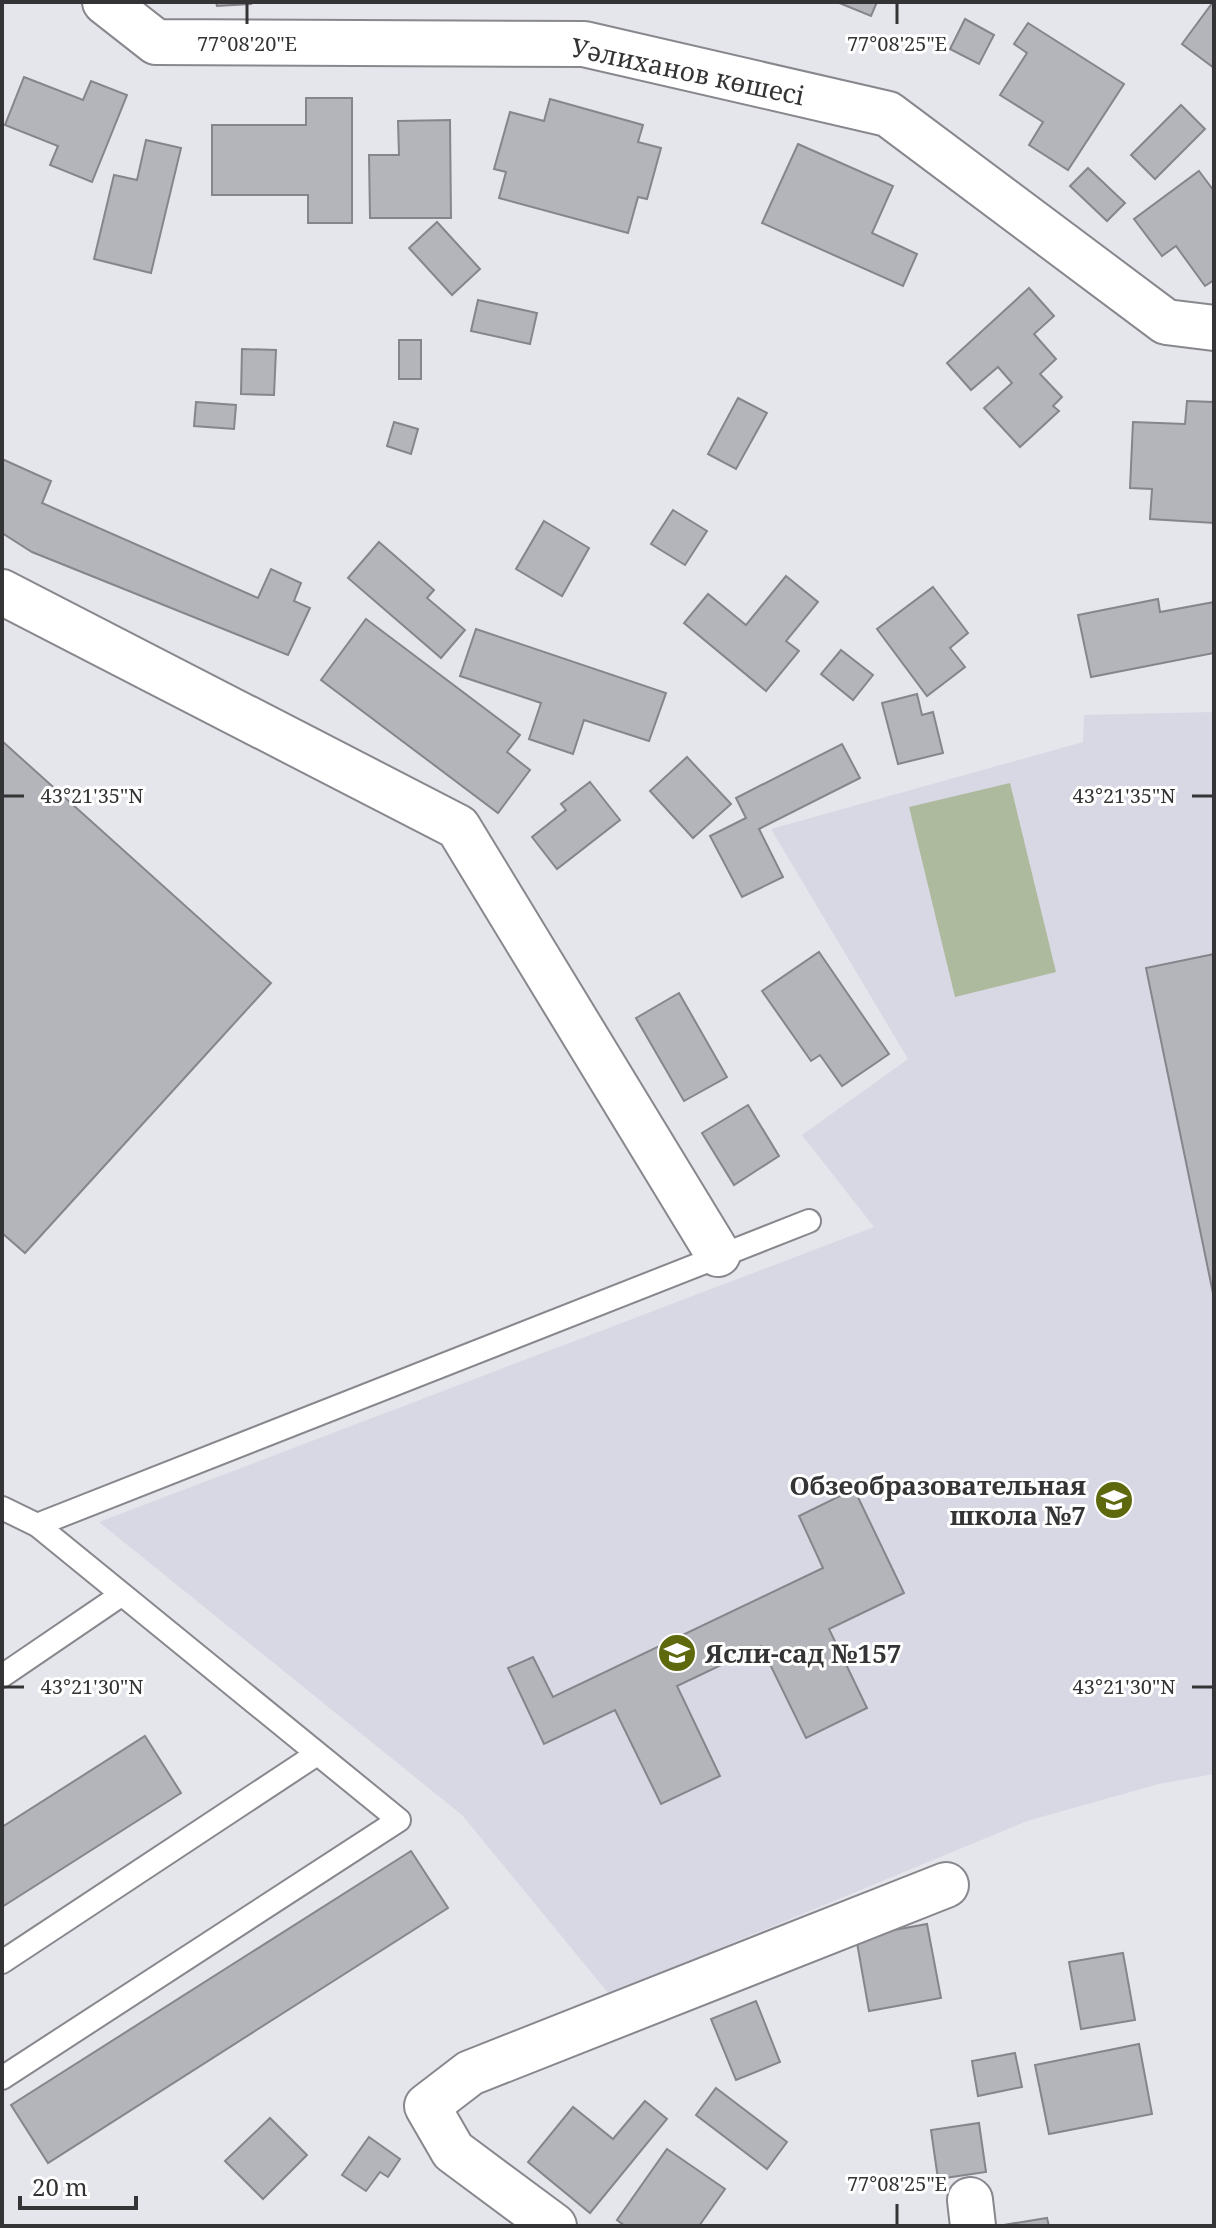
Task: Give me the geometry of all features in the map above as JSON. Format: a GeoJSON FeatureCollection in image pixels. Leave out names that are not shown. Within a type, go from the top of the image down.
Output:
{"type":"FeatureCollection","features":[{"type":"Feature","properties":{"kind":"street","name":"Уәлиханов көшесі"},"geometry":{"type":"LineString","coordinates":[[105,2],[156,42],[584,44],[888,114],[1166,322],[1214,328]]}},
{"type":"Feature","properties":{"kind":"street"},"geometry":{"type":"LineString","coordinates":[[2,592],[458,827],[718,1254]]}},
{"type":"Feature","properties":{"kind":"street"},"geometry":{"type":"LineString","coordinates":[[554,2226],[453,2151],[427,2106],[470,2073],[946,1885]]}},
{"type":"Feature","properties":{"kind":"lane"},"geometry":{"type":"LineString","coordinates":[[37,1525],[718,1254],[809,1221]]}},
{"type":"Feature","properties":{"kind":"lane"},"geometry":{"type":"LineString","coordinates":[[2,1508],[37,1525],[399,1820],[2,2078]]}},
{"type":"Feature","properties":{"kind":"lane"},"geometry":{"type":"LineString","coordinates":[[2,1676],[121,1595]]}},
{"type":"Feature","properties":{"kind":"lane"},"geometry":{"type":"LineString","coordinates":[[2,1962],[317,1754]]}},
{"type":"Feature","properties":{"kind":"shaded area"},"geometry":{"type":"Polygon","coordinates":[[[1214,712],[1214,1774],[1159,1784],[1027,1821],[609,1994],[462,1815],[99,1522],[874,1227],[802,1135],[908,1059],[771,829],[1083,742],[1084,715],[1214,712]]]}},
{"type":"Feature","properties":{"kind":"green space"},"geometry":{"type":"Polygon","coordinates":[[[1010,783],[1056,972],[955,997],[909,807],[1010,783]]]}},
{"type":"Feature","properties":{"kind":"building"},"geometry":{"type":"Polygon","coordinates":[[[216,2],[251,2],[251,4],[217,6],[216,2]]]}},
{"type":"Feature","properties":{"kind":"building"},"geometry":{"type":"Polygon","coordinates":[[[837,2],[877,2],[871,16],[837,2]]]}},
{"type":"Feature","properties":{"kind":"building"},"geometry":{"type":"Polygon","coordinates":[[[1214,2],[1214,68],[1182,44],[1214,2]]]}},
{"type":"Feature","properties":{"kind":"building"},"geometry":{"type":"Polygon","coordinates":[[[965,19],[994,35],[979,64],[950,49],[965,19]]]}},
{"type":"Feature","properties":{"kind":"building"},"geometry":{"type":"Polygon","coordinates":[[[1028,23],[1124,84],[1068,170],[1029,145],[1043,122],[1000,95],[1027,53],[1014,44],[1028,23]]]}},
{"type":"Feature","properties":{"kind":"building"},"geometry":{"type":"Polygon","coordinates":[[[24,77],[83,100],[91,81],[127,95],[92,182],[50,165],[58,146],[5,125],[24,77]]]}},
{"type":"Feature","properties":{"kind":"building"},"geometry":{"type":"Polygon","coordinates":[[[306,98],[352,98],[352,223],[308,223],[308,195],[212,195],[212,125],[306,125],[306,98]]]}},
{"type":"Feature","properties":{"kind":"building"},"geometry":{"type":"Polygon","coordinates":[[[550,99],[643,125],[638,142],[661,148],[647,199],[638,197],[628,233],[499,198],[506,172],[494,169],[510,112],[544,121],[550,99]]]}},
{"type":"Feature","properties":{"kind":"building"},"geometry":{"type":"Polygon","coordinates":[[[1181,105],[1205,129],[1155,179],[1131,155],[1181,105]]]}},
{"type":"Feature","properties":{"kind":"building"},"geometry":{"type":"Polygon","coordinates":[[[450,120],[451,218],[370,218],[369,155],[399,155],[398,121],[450,120]]]}},
{"type":"Feature","properties":{"kind":"building"},"geometry":{"type":"Polygon","coordinates":[[[146,140],[181,148],[151,273],[94,259],[114,175],[137,180],[146,140]]]}},
{"type":"Feature","properties":{"kind":"building"},"geometry":{"type":"Polygon","coordinates":[[[798,144],[893,186],[872,233],[917,254],[903,286],[762,223],[798,144]]]}},
{"type":"Feature","properties":{"kind":"building"},"geometry":{"type":"Polygon","coordinates":[[[1088,168],[1125,203],[1107,221],[1070,186],[1088,168]]]}},
{"type":"Feature","properties":{"kind":"building"},"geometry":{"type":"Polygon","coordinates":[[[1199,171],[1214,191],[1214,280],[1205,286],[1176,246],[1162,256],[1134,219],[1199,171]]]}},
{"type":"Feature","properties":{"kind":"building"},"geometry":{"type":"Polygon","coordinates":[[[437,222],[480,269],[452,295],[409,248],[437,222]]]}},
{"type":"Feature","properties":{"kind":"building"},"geometry":{"type":"Polygon","coordinates":[[[1029,288],[1054,316],[1034,334],[1056,359],[1040,374],[1062,397],[1053,406],[1059,411],[1020,447],[984,408],[1012,383],[998,367],[971,390],[947,363],[1029,288]]]}},
{"type":"Feature","properties":{"kind":"building"},"geometry":{"type":"Polygon","coordinates":[[[478,300],[537,313],[530,344],[471,331],[478,300]]]}},
{"type":"Feature","properties":{"kind":"building"},"geometry":{"type":"Polygon","coordinates":[[[399,340],[421,340],[421,379],[399,379],[399,340]]]}},
{"type":"Feature","properties":{"kind":"building"},"geometry":{"type":"Polygon","coordinates":[[[242,349],[276,350],[274,395],[241,394],[242,349]]]}},
{"type":"Feature","properties":{"kind":"building"},"geometry":{"type":"Polygon","coordinates":[[[738,398],[767,413],[736,469],[708,454],[738,398]]]}},
{"type":"Feature","properties":{"kind":"building"},"geometry":{"type":"Polygon","coordinates":[[[1187,401],[1214,402],[1214,523],[1150,519],[1152,489],[1130,488],[1133,422],[1185,424],[1187,401]]]}},
{"type":"Feature","properties":{"kind":"building"},"geometry":{"type":"Polygon","coordinates":[[[196,402],[236,405],[234,429],[194,426],[196,402]]]}},
{"type":"Feature","properties":{"kind":"building"},"geometry":{"type":"Polygon","coordinates":[[[394,422],[418,429],[411,454],[387,446],[394,422]]]}},
{"type":"Feature","properties":{"kind":"building"},"geometry":{"type":"Polygon","coordinates":[[[2,459],[51,481],[42,503],[258,598],[271,569],[301,583],[294,601],[310,608],[288,655],[32,552],[2,533],[2,459]]]}},
{"type":"Feature","properties":{"kind":"building"},"geometry":{"type":"Polygon","coordinates":[[[673,510],[707,531],[685,565],[651,544],[673,510]]]}},
{"type":"Feature","properties":{"kind":"building"},"geometry":{"type":"Polygon","coordinates":[[[544,521],[589,548],[562,596],[516,569],[544,521]]]}},
{"type":"Feature","properties":{"kind":"building"},"geometry":{"type":"Polygon","coordinates":[[[379,542],[434,590],[427,598],[465,630],[441,658],[348,578],[379,542]]]}},
{"type":"Feature","properties":{"kind":"building"},"geometry":{"type":"Polygon","coordinates":[[[786,576],[818,602],[786,641],[799,651],[766,691],[684,623],[708,594],[746,625],[786,576]]]}},
{"type":"Feature","properties":{"kind":"building"},"geometry":{"type":"Polygon","coordinates":[[[933,587],[968,633],[950,648],[965,667],[927,696],[877,629],[933,587]]]}},
{"type":"Feature","properties":{"kind":"building"},"geometry":{"type":"Polygon","coordinates":[[[1158,599],[1160,612],[1214,602],[1214,653],[1091,677],[1078,615],[1158,599]]]}},
{"type":"Feature","properties":{"kind":"building"},"geometry":{"type":"Polygon","coordinates":[[[366,619],[520,735],[507,752],[530,770],[498,813],[321,680],[366,619]]]}},
{"type":"Feature","properties":{"kind":"building"},"geometry":{"type":"Polygon","coordinates":[[[476,629],[666,693],[649,741],[584,720],[573,754],[529,739],[541,703],[460,676],[476,629]]]}},
{"type":"Feature","properties":{"kind":"building"},"geometry":{"type":"Polygon","coordinates":[[[841,650],[873,675],[853,700],[821,674],[841,650]]]}},
{"type":"Feature","properties":{"kind":"building"},"geometry":{"type":"Polygon","coordinates":[[[917,694],[922,715],[933,712],[943,753],[898,764],[882,703],[917,694]]]}},
{"type":"Feature","properties":{"kind":"building"},"geometry":{"type":"Polygon","coordinates":[[[2,741],[271,983],[25,1253],[2,1233],[2,741]]]}},
{"type":"Feature","properties":{"kind":"building"},"geometry":{"type":"Polygon","coordinates":[[[842,744],[860,778],[759,829],[783,877],[742,897],[710,836],[746,818],[736,798],[842,744]]]}},
{"type":"Feature","properties":{"kind":"building"},"geometry":{"type":"Polygon","coordinates":[[[687,757],[731,804],[693,838],[650,791],[687,757]]]}},
{"type":"Feature","properties":{"kind":"building"},"geometry":{"type":"Polygon","coordinates":[[[590,782],[620,820],[557,869],[532,837],[566,810],[561,804],[590,782]]]}},
{"type":"Feature","properties":{"kind":"building"},"geometry":{"type":"Polygon","coordinates":[[[819,952],[889,1054],[842,1086],[820,1055],[811,1061],[762,991],[819,952]]]}},
{"type":"Feature","properties":{"kind":"building"},"geometry":{"type":"Polygon","coordinates":[[[1214,954],[1214,1298],[1146,968],[1214,954]]]}},
{"type":"Feature","properties":{"kind":"building"},"geometry":{"type":"Polygon","coordinates":[[[679,993],[727,1077],[684,1101],[636,1018],[679,993]]]}},
{"type":"Feature","properties":{"kind":"building"},"geometry":{"type":"Polygon","coordinates":[[[748,1105],[779,1156],[734,1185],[702,1133],[748,1105]]]}},
{"type":"Feature","properties":{"kind":"building"},"geometry":{"type":"Polygon","coordinates":[[[854,1489],[904,1593],[829,1629],[867,1708],[806,1738],[761,1646],[677,1686],[720,1776],[661,1804],[615,1710],[544,1744],[508,1668],[533,1657],[553,1697],[823,1568],[799,1516],[854,1489]]]}},
{"type":"Feature","properties":{"kind":"building"},"geometry":{"type":"Polygon","coordinates":[[[145,1736],[181,1793],[2,1907],[2,1827],[145,1736]]]}},
{"type":"Feature","properties":{"kind":"building"},"geometry":{"type":"Polygon","coordinates":[[[411,1851],[448,1908],[48,2163],[11,2105],[411,1851]]]}},
{"type":"Feature","properties":{"kind":"building"},"geometry":{"type":"Polygon","coordinates":[[[927,1924],[941,1998],[869,2011],[856,1937],[927,1924]]]}},
{"type":"Feature","properties":{"kind":"building"},"geometry":{"type":"Polygon","coordinates":[[[1123,1953],[1135,2020],[1081,2029],[1069,1962],[1123,1953]]]}},
{"type":"Feature","properties":{"kind":"building"},"geometry":{"type":"Polygon","coordinates":[[[756,2001],[780,2062],[736,2080],[711,2019],[756,2001]]]}},
{"type":"Feature","properties":{"kind":"building"},"geometry":{"type":"Polygon","coordinates":[[[1139,2044],[1152,2114],[1049,2134],[1035,2065],[1139,2044]]]}},
{"type":"Feature","properties":{"kind":"building"},"geometry":{"type":"Polygon","coordinates":[[[1015,2053],[1022,2087],[978,2096],[972,2061],[1015,2053]]]}},
{"type":"Feature","properties":{"kind":"building"},"geometry":{"type":"Polygon","coordinates":[[[716,2088],[787,2142],[767,2169],[696,2115],[716,2088]]]}},
{"type":"Feature","properties":{"kind":"building"},"geometry":{"type":"Polygon","coordinates":[[[645,2101],[667,2119],[590,2213],[528,2162],[573,2107],[613,2139],[645,2101]]]}},
{"type":"Feature","properties":{"kind":"building"},"geometry":{"type":"Polygon","coordinates":[[[270,2118],[307,2155],[263,2199],[225,2161],[270,2118]]]}},
{"type":"Feature","properties":{"kind":"building"},"geometry":{"type":"Polygon","coordinates":[[[979,2123],[986,2172],[938,2179],[931,2130],[979,2123]]]}},
{"type":"Feature","properties":{"kind":"building"},"geometry":{"type":"Polygon","coordinates":[[[369,2137],[400,2159],[388,2177],[380,2172],[366,2191],[342,2175],[369,2137]]]}},
{"type":"Feature","properties":{"kind":"building"},"geometry":{"type":"Polygon","coordinates":[[[667,2149],[725,2189],[699,2226],[625,2226],[617,2220],[667,2149]]]}},
{"type":"Feature","properties":{"kind":"building"},"geometry":{"type":"Polygon","coordinates":[[[1047,2218],[1049,2226],[1003,2226],[1003,2225],[1047,2218]]]}},
{"type":"Feature","properties":{"kind":"place","name":"Обзеобразовательная школа №7"},"geometry":{"type":"Point","coordinates":[1114,1500]}},
{"type":"Feature","properties":{"kind":"place","name":"Ясли-сад №157"},"geometry":{"type":"Point","coordinates":[677,1653]}}]}
